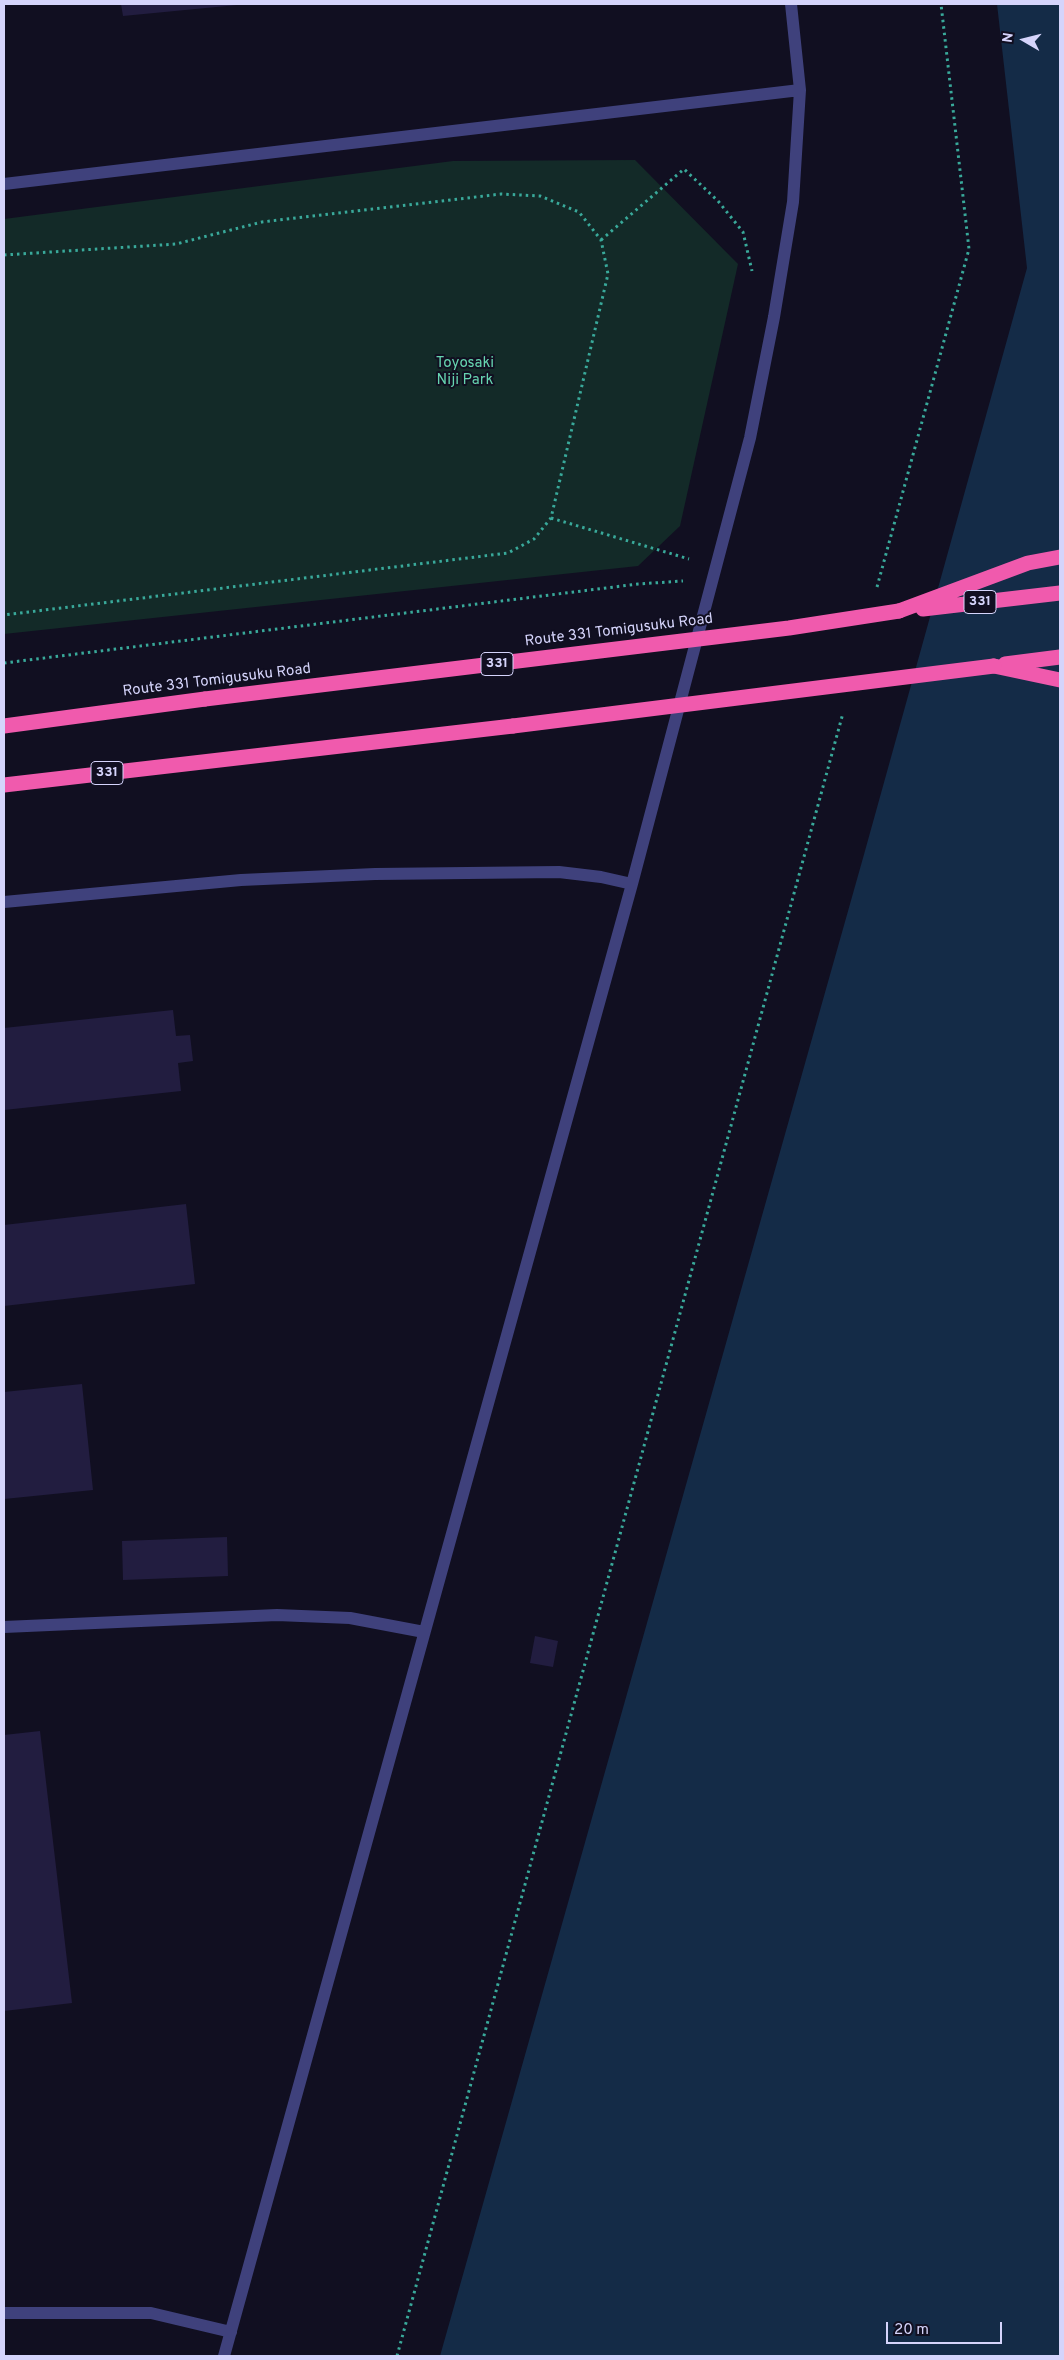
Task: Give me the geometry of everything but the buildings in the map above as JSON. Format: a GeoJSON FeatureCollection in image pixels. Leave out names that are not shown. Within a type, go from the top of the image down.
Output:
{"type":"FeatureCollection","features":[{"type":"Feature","properties":{"kind":"highway"},"geometry":{"type":"LineString","coordinates":[[899,611],[1028,563],[1060,556]]}},
{"type":"Feature","properties":{"kind":"highway","name":"Route 331 Tomigusuku Road"},"geometry":{"type":"LineString","coordinates":[[4,726],[205,699],[779,629],[899,611],[1060,593]]}},
{"type":"Feature","properties":{"kind":"highway","name":"331"},"geometry":{"type":"LineString","coordinates":[[4,784],[210,762],[1060,657]]}},
{"type":"Feature","properties":{"kind":"highway"},"geometry":{"type":"LineString","coordinates":[[994,666],[1060,680]]}},
{"type":"Feature","properties":{"kind":"street"},"geometry":{"type":"LineString","coordinates":[[224,2356],[632,884],[750,438],[774,317],[793,202],[800,90],[791,4]]}},
{"type":"Feature","properties":{"kind":"street"},"geometry":{"type":"LineString","coordinates":[[4,184],[800,90]]}},
{"type":"Feature","properties":{"kind":"street"},"geometry":{"type":"LineString","coordinates":[[4,902],[241,880],[375,874],[559,872],[601,877],[632,884]]}},
{"type":"Feature","properties":{"kind":"street"},"geometry":{"type":"LineString","coordinates":[[4,1627],[277,1615],[350,1618],[424,1632]]}},
{"type":"Feature","properties":{"kind":"street"},"geometry":{"type":"LineString","coordinates":[[4,2313],[151,2313],[231,2332]]}},
{"type":"Feature","properties":{"kind":"path"},"geometry":{"type":"LineString","coordinates":[[875,595],[969,249],[942,4]]}},
{"type":"Feature","properties":{"kind":"path"},"geometry":{"type":"LineString","coordinates":[[601,240],[684,170],[718,201],[743,232],[752,270],[752,280]]}},
{"type":"Feature","properties":{"kind":"path"},"geometry":{"type":"LineString","coordinates":[[4,255],[176,244],[262,222],[501,194],[540,196],[579,212],[601,240],[608,274],[551,518],[534,539],[508,553],[4,615]]}},
{"type":"Feature","properties":{"kind":"path"},"geometry":{"type":"LineString","coordinates":[[551,518],[690,559]]}},
{"type":"Feature","properties":{"kind":"path"},"geometry":{"type":"LineString","coordinates":[[687,567],[692,550]]}},
{"type":"Feature","properties":{"kind":"path"},"geometry":{"type":"LineString","coordinates":[[4,663],[638,584],[683,583],[685,575]]}},
{"type":"Feature","properties":{"kind":"path"},"geometry":{"type":"LineString","coordinates":[[397,2356],[844,711]]}},
{"type":"Feature","properties":{"kind":"green space","name":"Toyosaki Niji Park"},"geometry":{"type":"Polygon","coordinates":[[[635,160],[738,264],[680,526],[638,566],[4,634],[4,219],[453,161],[635,160]]]}},
{"type":"Feature","properties":{"kind":"water"},"geometry":{"type":"Polygon","coordinates":[[[997,4],[1060,4],[1060,2356],[440,2356],[863,858],[1027,268],[997,4]]]}}]}
